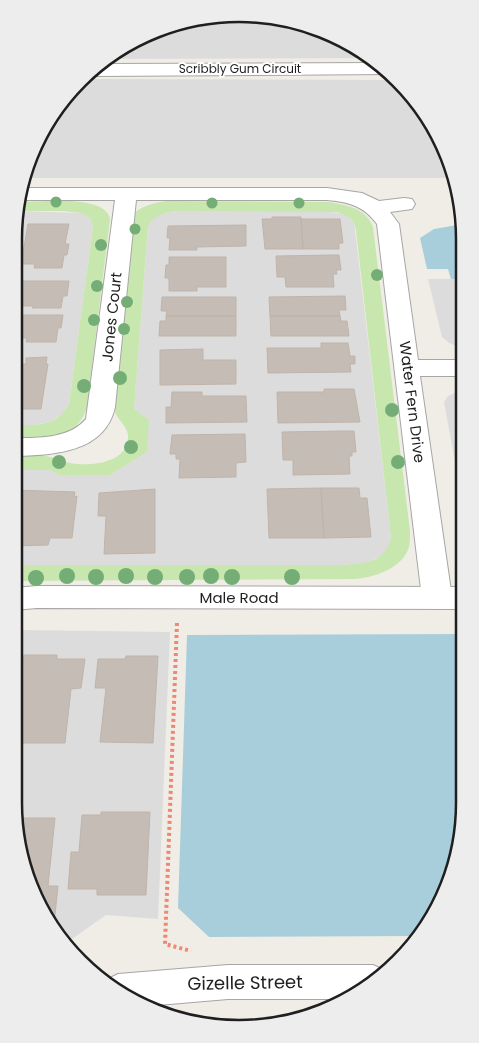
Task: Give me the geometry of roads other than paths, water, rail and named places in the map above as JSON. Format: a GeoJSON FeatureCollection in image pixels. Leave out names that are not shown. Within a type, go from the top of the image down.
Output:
{"type":"FeatureCollection","features":[{"type":"Feature","properties":{"kind":"street","name":"Scribbly Gum Circuit"},"geometry":{"type":"LineString","coordinates":[[103,70],[374,69]]}},
{"type":"Feature","properties":{"kind":"street"},"geometry":{"type":"LineString","coordinates":[[28,194],[327,194],[352,196],[378,208],[404,204]]}},
{"type":"Feature","properties":{"kind":"street","name":"Jones Court"},"geometry":{"type":"LineString","coordinates":[[22,447],[36,447],[94,439],[102,406],[126,194]]}},
{"type":"Feature","properties":{"kind":"street","name":"Water Fern Drive"},"geometry":{"type":"LineString","coordinates":[[378,208],[388,224],[407,368],[451,598]]}},
{"type":"Feature","properties":{"kind":"street"},"geometry":{"type":"LineString","coordinates":[[407,368],[457,368]]}},
{"type":"Feature","properties":{"kind":"street","name":"Male Road"},"geometry":{"type":"LineString","coordinates":[[22,598],[451,598]]}},
{"type":"Feature","properties":{"kind":"street","name":"Gizelle Street"},"geometry":{"type":"LineString","coordinates":[[129,990],[189,984],[363,982]]}},
{"type":"Feature","properties":{"kind":"water"},"geometry":{"type":"Polygon","coordinates":[[[456,225],[457,279],[451,279],[448,269],[427,269],[420,238],[434,229],[456,225]]]}},
{"type":"Feature","properties":{"kind":"water"},"geometry":{"type":"Polygon","coordinates":[[[457,634],[457,804],[455,832],[449,860],[440,887],[412,936],[209,937],[178,908],[187,635],[457,634]]]}}]}
